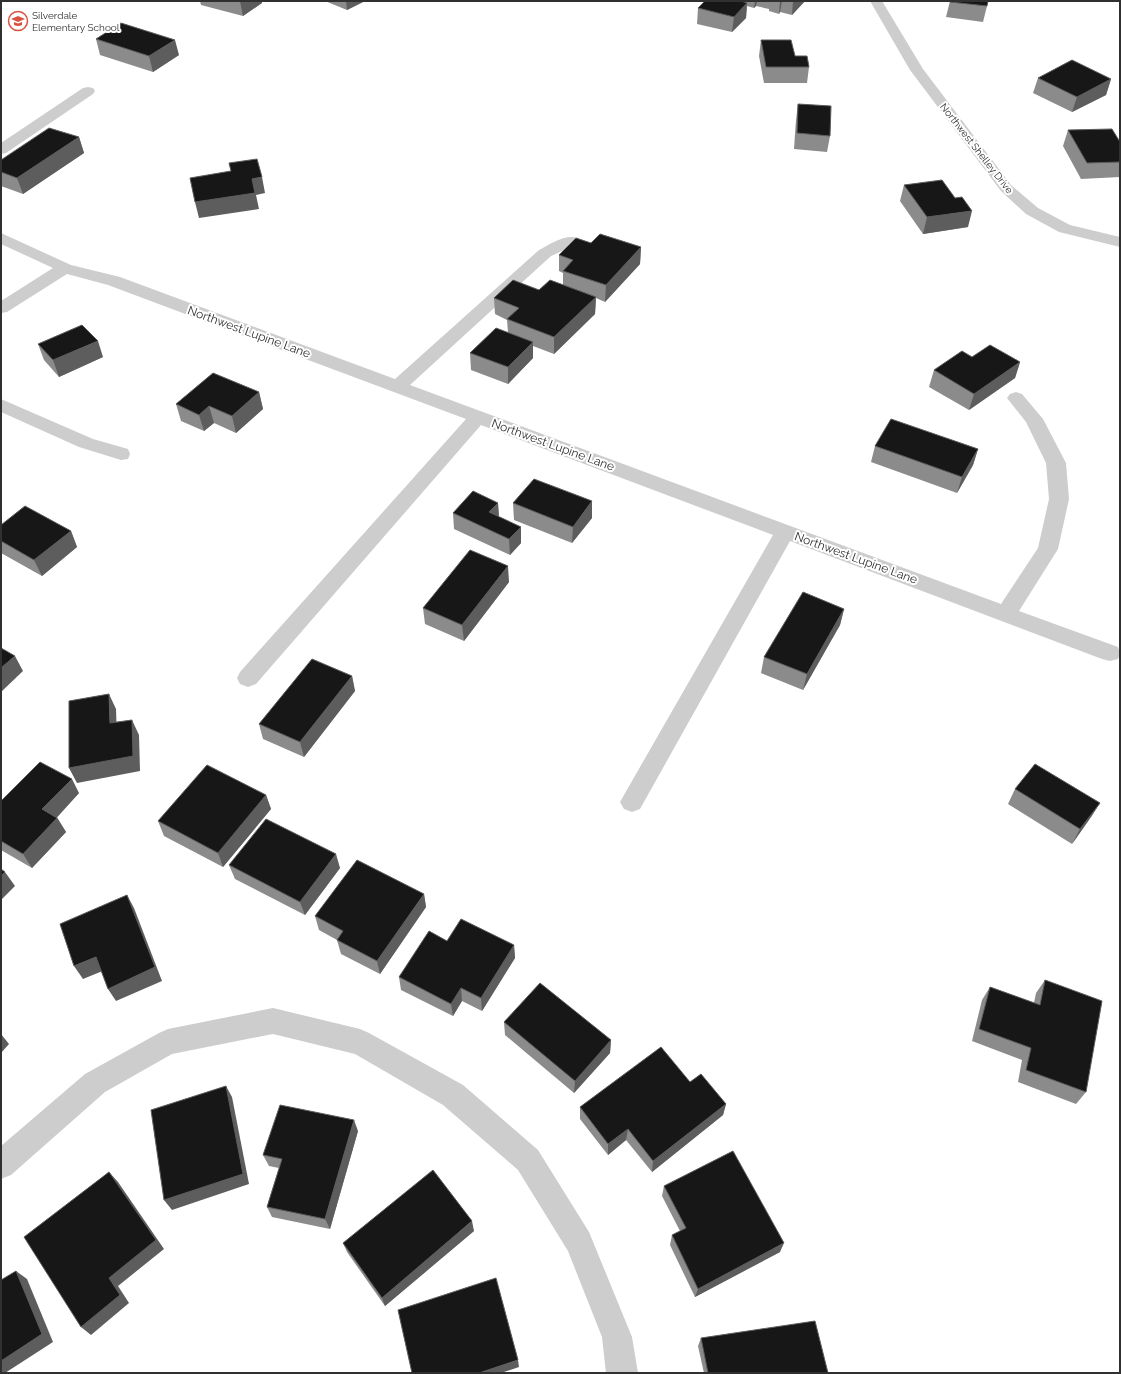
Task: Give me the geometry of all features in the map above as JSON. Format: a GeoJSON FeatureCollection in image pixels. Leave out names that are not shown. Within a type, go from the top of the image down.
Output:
{"type":"FeatureCollection","features":[{"type":"Feature","properties":{"kind":"street","name":"Northwest Shelley Drive"},"geometry":{"type":"LineString","coordinates":[[876,1],[917,70],[1006,188],[1032,211],[1065,229],[1120,242]]}},
{"type":"Feature","properties":{"kind":"street"},"geometry":{"type":"LineString","coordinates":[[1,150],[88,91]]}},
{"type":"Feature","properties":{"kind":"street","name":"Northwest Lupine Lane"},"geometry":{"type":"LineString","coordinates":[[1,238],[65,268],[114,281],[1110,653]]}},
{"type":"Feature","properties":{"kind":"street"},"geometry":{"type":"LineString","coordinates":[[397,387],[545,253],[572,241]]}},
{"type":"Feature","properties":{"kind":"street"},"geometry":{"type":"LineString","coordinates":[[1,308],[65,268]]}},
{"type":"Feature","properties":{"kind":"street"},"geometry":{"type":"LineString","coordinates":[[1006,614],[1048,549],[1059,499],[1056,463],[1034,419],[1016,398]]}},
{"type":"Feature","properties":{"kind":"street"},"geometry":{"type":"LineString","coordinates":[[1,405],[86,442],[121,454]]}},
{"type":"Feature","properties":{"kind":"street"},"geometry":{"type":"LineString","coordinates":[[248,678],[478,417]]}},
{"type":"Feature","properties":{"kind":"street"},"geometry":{"type":"LineString","coordinates":[[632,802],[785,532]]}},
{"type":"Feature","properties":{"kind":"street"},"geometry":{"type":"LineString","coordinates":[[1,1165],[95,1083],[168,1042],[273,1021],[360,1042],[453,1096],[528,1160],[579,1242],[617,1337],[622,1373]]}},
{"type":"Feature","properties":{"kind":"building"},"geometry":{"type":"Polygon","coordinates":[[[705,1],[741,1],[747,3],[734,17],[698,8],[705,1]]]}},
{"type":"Feature","properties":{"kind":"building"},"geometry":{"type":"Polygon","coordinates":[[[950,1],[988,1],[987,6],[950,1]]]}},
{"type":"Feature","properties":{"kind":"building"},"geometry":{"type":"Polygon","coordinates":[[[121,23],[175,40],[149,56],[96,39],[121,23]]]}},
{"type":"Feature","properties":{"kind":"building"},"geometry":{"type":"Polygon","coordinates":[[[761,40],[791,40],[795,56],[807,56],[809,67],[766,67],[761,40]]]}},
{"type":"Feature","properties":{"kind":"building"},"geometry":{"type":"Polygon","coordinates":[[[1072,60],[1111,79],[1077,97],[1038,78],[1072,60]]]}},
{"type":"Feature","properties":{"kind":"building"},"geometry":{"type":"Polygon","coordinates":[[[798,104],[831,106],[830,136],[797,133],[798,104]]]}},
{"type":"Feature","properties":{"kind":"building"},"geometry":{"type":"Polygon","coordinates":[[[49,128],[79,137],[17,178],[1,172],[1,160],[49,128]]]}},
{"type":"Feature","properties":{"kind":"building"},"geometry":{"type":"Polygon","coordinates":[[[1112,129],[1120,142],[1120,162],[1087,163],[1068,130],[1112,129]]]}},
{"type":"Feature","properties":{"kind":"building"},"geometry":{"type":"Polygon","coordinates":[[[257,159],[262,177],[252,179],[255,193],[195,202],[190,178],[231,171],[229,163],[257,159]]]}},
{"type":"Feature","properties":{"kind":"building"},"geometry":{"type":"Polygon","coordinates":[[[942,180],[955,198],[962,197],[972,211],[927,217],[904,185],[942,180]]]}},
{"type":"Feature","properties":{"kind":"building"},"geometry":{"type":"Polygon","coordinates":[[[600,234],[641,247],[606,285],[563,271],[573,260],[559,255],[576,238],[591,243],[600,234]]]}},
{"type":"Feature","properties":{"kind":"building"},"geometry":{"type":"Polygon","coordinates":[[[513,280],[539,290],[550,280],[596,297],[554,337],[507,319],[519,308],[494,298],[513,280]]]}},
{"type":"Feature","properties":{"kind":"building"},"geometry":{"type":"Polygon","coordinates":[[[82,325],[98,341],[53,360],[38,344],[82,325]]]}},
{"type":"Feature","properties":{"kind":"building"},"geometry":{"type":"Polygon","coordinates":[[[496,328],[533,342],[508,367],[470,353],[496,328]]]}},
{"type":"Feature","properties":{"kind":"building"},"geometry":{"type":"Polygon","coordinates":[[[990,345],[1020,362],[974,394],[934,370],[962,351],[972,357],[990,345]]]}},
{"type":"Feature","properties":{"kind":"building"},"geometry":{"type":"Polygon","coordinates":[[[213,373],[259,392],[232,416],[209,406],[199,415],[176,404],[213,373]]]}},
{"type":"Feature","properties":{"kind":"building"},"geometry":{"type":"Polygon","coordinates":[[[891,419],[978,449],[962,477],[875,446],[891,419]]]}},
{"type":"Feature","properties":{"kind":"building"},"geometry":{"type":"Polygon","coordinates":[[[534,479],[592,501],[573,527],[513,503],[534,479]]]}},
{"type":"Feature","properties":{"kind":"building"},"geometry":{"type":"Polygon","coordinates":[[[473,491],[498,503],[489,512],[521,527],[509,539],[453,513],[473,491]]]}},
{"type":"Feature","properties":{"kind":"building"},"geometry":{"type":"Polygon","coordinates":[[[25,506],[71,531],[34,560],[1,541],[1,525],[25,506]]]}},
{"type":"Feature","properties":{"kind":"building"},"geometry":{"type":"Polygon","coordinates":[[[470,550],[508,566],[462,625],[423,608],[470,550]]]}},
{"type":"Feature","properties":{"kind":"building"},"geometry":{"type":"Polygon","coordinates":[[[803,592],[844,609],[807,674],[764,657],[803,592]]]}},
{"type":"Feature","properties":{"kind":"building"},"geometry":{"type":"Polygon","coordinates":[[[1,648],[15,656],[1,668],[1,648]]]}},
{"type":"Feature","properties":{"kind":"building"},"geometry":{"type":"Polygon","coordinates":[[[312,659],[352,676],[300,742],[259,724],[312,659]]]}},
{"type":"Feature","properties":{"kind":"building"},"geometry":{"type":"Polygon","coordinates":[[[109,694],[110,723],[132,720],[133,756],[69,768],[69,701],[109,694]]]}},
{"type":"Feature","properties":{"kind":"building"},"geometry":{"type":"Polygon","coordinates":[[[40,762],[72,779],[42,809],[57,818],[23,854],[1,841],[1,801],[40,762]]]}},
{"type":"Feature","properties":{"kind":"building"},"geometry":{"type":"Polygon","coordinates":[[[1035,764],[1100,803],[1080,829],[1015,789],[1035,764]]]}},
{"type":"Feature","properties":{"kind":"building"},"geometry":{"type":"Polygon","coordinates":[[[207,765],[266,795],[218,853],[158,821],[207,765]]]}},
{"type":"Feature","properties":{"kind":"building"},"geometry":{"type":"Polygon","coordinates":[[[266,819],[336,854],[300,902],[229,865],[266,819]]]}},
{"type":"Feature","properties":{"kind":"building"},"geometry":{"type":"Polygon","coordinates":[[[357,860],[424,894],[377,961],[337,940],[343,931],[315,916],[357,860]]]}},
{"type":"Feature","properties":{"kind":"building"},"geometry":{"type":"Polygon","coordinates":[[[1,869],[5,872],[1,876],[1,869]]]}},
{"type":"Feature","properties":{"kind":"building"},"geometry":{"type":"Polygon","coordinates":[[[127,895],[155,967],[108,989],[96,957],[74,966],[60,924],[127,895]]]}},
{"type":"Feature","properties":{"kind":"building"},"geometry":{"type":"Polygon","coordinates":[[[461,919],[514,945],[481,998],[461,988],[451,1004],[399,977],[429,931],[447,941],[461,919]]]}},
{"type":"Feature","properties":{"kind":"building"},"geometry":{"type":"Polygon","coordinates":[[[1045,980],[1102,1001],[1086,1092],[1026,1070],[1031,1048],[979,1029],[990,987],[1040,1005],[1045,980]]]}},
{"type":"Feature","properties":{"kind":"building"},"geometry":{"type":"Polygon","coordinates":[[[540,983],[611,1040],[575,1081],[504,1022],[540,983]]]}},
{"type":"Feature","properties":{"kind":"building"},"geometry":{"type":"Polygon","coordinates":[[[661,1047],[690,1082],[701,1074],[726,1104],[653,1161],[628,1129],[608,1144],[580,1107],[661,1047]]]}},
{"type":"Feature","properties":{"kind":"building"},"geometry":{"type":"Polygon","coordinates":[[[226,1086],[243,1174],[164,1200],[151,1110],[226,1086]]]}},
{"type":"Feature","properties":{"kind":"building"},"geometry":{"type":"Polygon","coordinates":[[[280,1105],[354,1120],[325,1219],[267,1207],[282,1159],[263,1155],[280,1105]]]}},
{"type":"Feature","properties":{"kind":"building"},"geometry":{"type":"Polygon","coordinates":[[[733,1151],[784,1243],[698,1289],[672,1235],[686,1228],[664,1186],[733,1151]]]}},
{"type":"Feature","properties":{"kind":"building"},"geometry":{"type":"Polygon","coordinates":[[[433,1170],[472,1221],[382,1298],[343,1243],[433,1170]]]}},
{"type":"Feature","properties":{"kind":"building"},"geometry":{"type":"Polygon","coordinates":[[[109,1172],[156,1240],[109,1278],[120,1295],[81,1327],[24,1237],[109,1172]]]}},
{"type":"Feature","properties":{"kind":"building"},"geometry":{"type":"Polygon","coordinates":[[[16,1271],[42,1334],[1,1361],[1,1280],[16,1271]]]}},
{"type":"Feature","properties":{"kind":"building"},"geometry":{"type":"Polygon","coordinates":[[[496,1278],[518,1360],[479,1373],[412,1373],[398,1310],[496,1278]]]}},
{"type":"Feature","properties":{"kind":"building"},"geometry":{"type":"Polygon","coordinates":[[[815,1321],[828,1373],[708,1373],[701,1338],[815,1321]]]}},
{"type":"Feature","properties":{"kind":"place","name":"Silverdale Elementary School"},"geometry":{"type":"Point","coordinates":[18,21]}}]}
